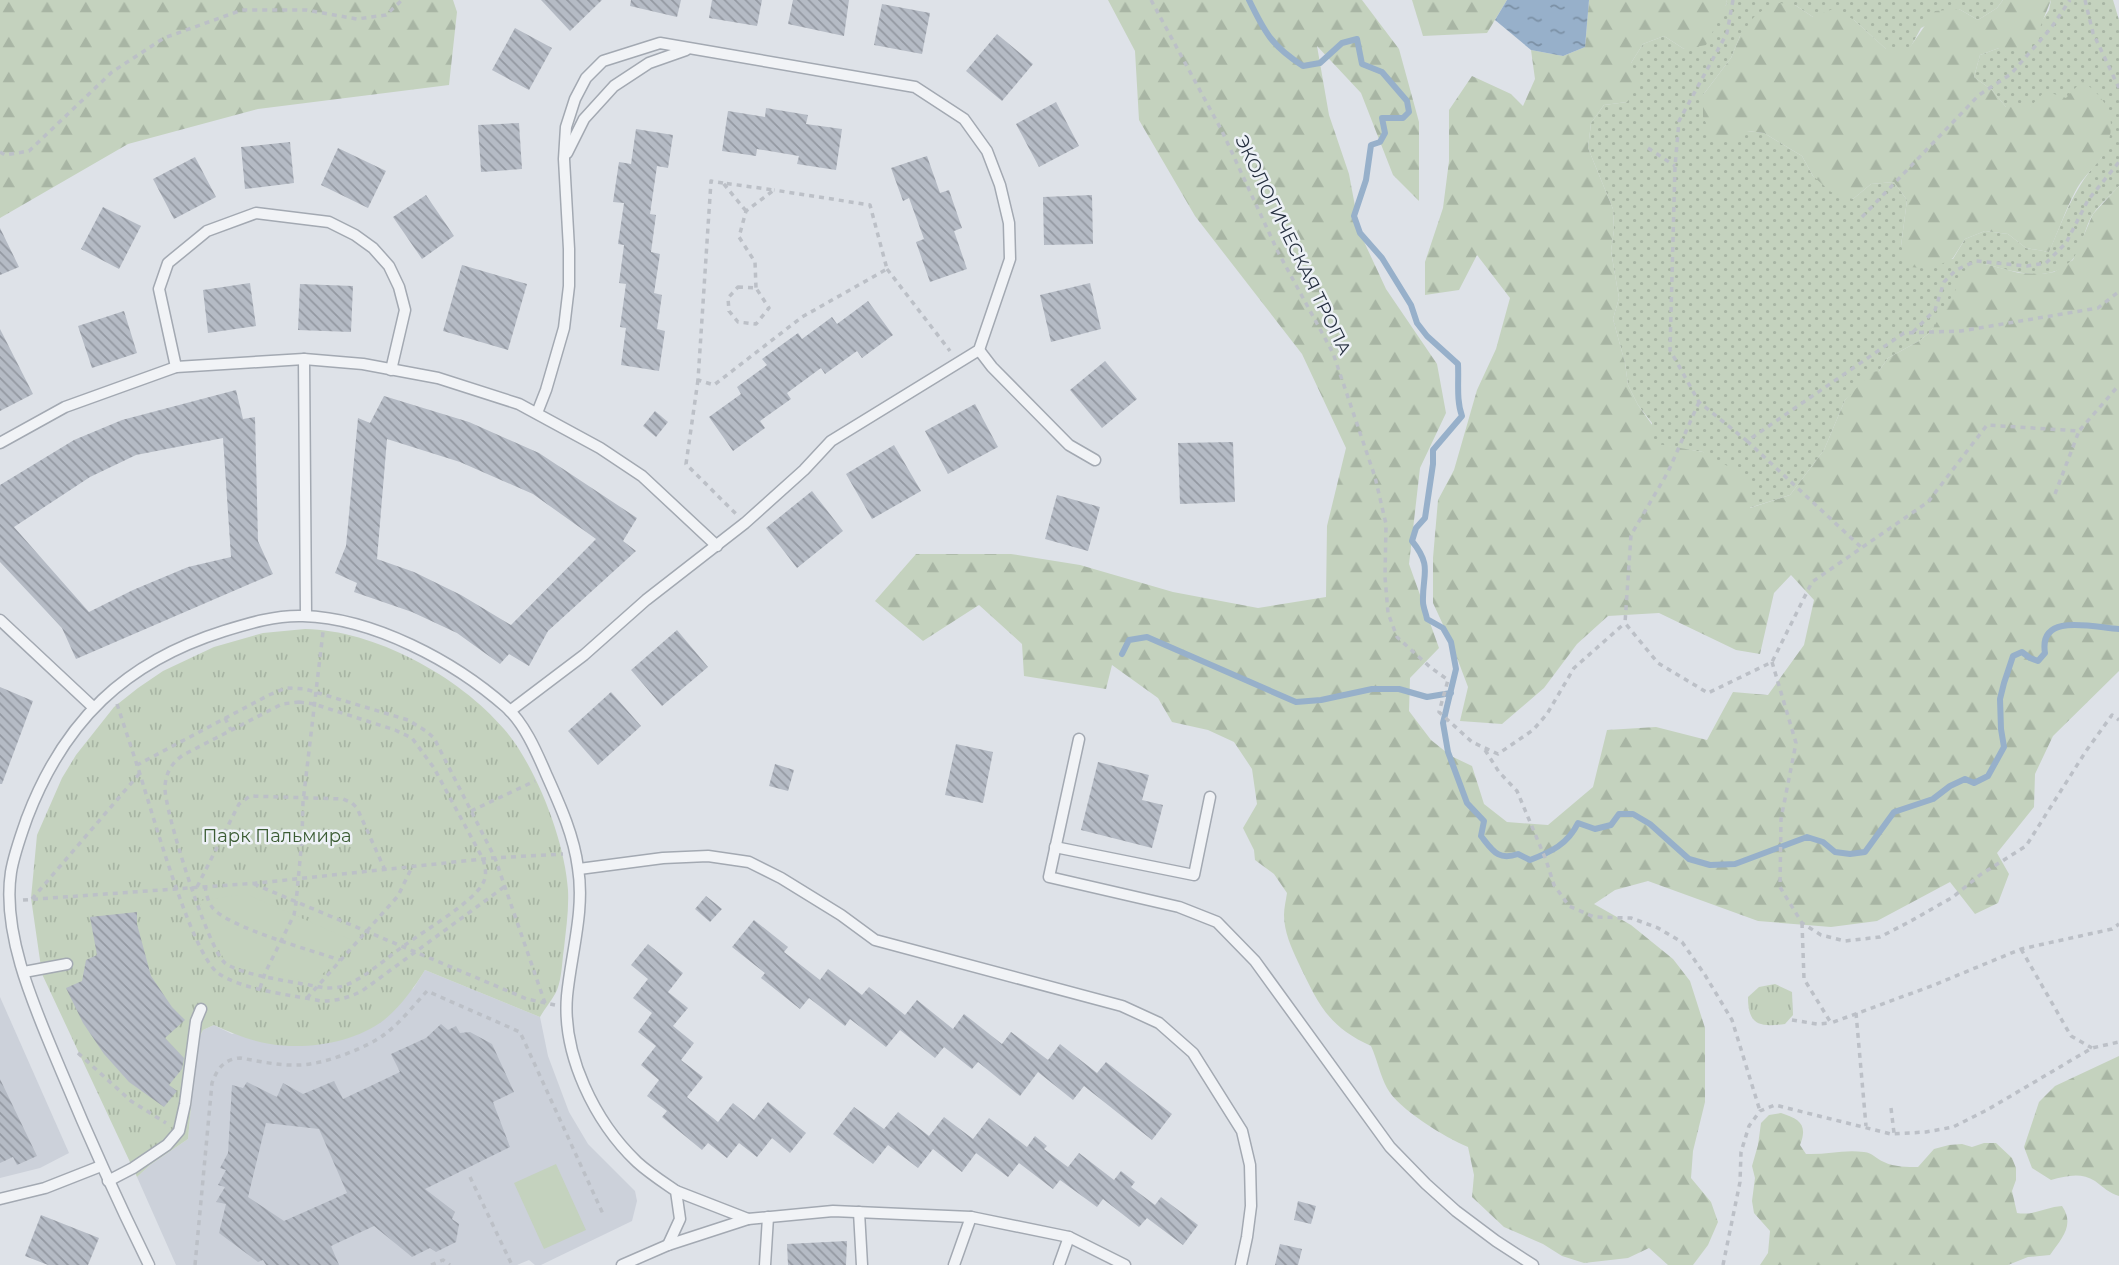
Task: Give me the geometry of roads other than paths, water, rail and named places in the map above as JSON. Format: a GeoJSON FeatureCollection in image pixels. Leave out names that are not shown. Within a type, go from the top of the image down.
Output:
{"type":"FeatureCollection","features":[{"type":"Feature","properties":{"kind":"lane"},"geometry":{"type":"LineString","coordinates":[[510,711],[584,655],[646,600],[745,523],[804,470],[831,441],[979,350],[1010,259],[1009,223],[1000,185],[987,150],[964,119],[915,87],[660,43],[603,61],[586,78],[575,99],[566,127],[564,159],[569,286],[564,328],[537,413]]}},
{"type":"Feature","properties":{"kind":"lane"},"geometry":{"type":"LineString","coordinates":[[564,159],[584,119],[614,86],[649,62],[690,48]]}},
{"type":"Feature","properties":{"kind":"lane"},"geometry":{"type":"LineString","coordinates":[[176,367],[159,289],[168,263],[207,231],[256,213],[329,222],[373,248],[389,266],[399,287],[405,310],[391,370]]}},
{"type":"Feature","properties":{"kind":"lane"},"geometry":{"type":"LineString","coordinates":[[979,350],[992,367],[1069,445],[1095,460]]}},
{"type":"Feature","properties":{"kind":"lane"},"geometry":{"type":"LineString","coordinates":[[0,443],[65,407],[176,367],[304,359],[391,370],[438,378],[519,404],[537,413],[600,448],[642,476],[717,546]]}},
{"type":"Feature","properties":{"kind":"lane"},"geometry":{"type":"LineString","coordinates":[[304,359],[306,615]]}},
{"type":"Feature","properties":{"kind":"lane"},"geometry":{"type":"LineString","coordinates":[[149,1265],[101,1166],[32,1000],[5,922],[10,901],[11,872],[23,829],[40,785],[93,707],[127,678],[168,653],[206,636],[284,616],[306,615],[384,633],[425,651],[467,678],[510,711],[528,738],[547,776],[559,804],[579,869],[579,906],[566,1007],[568,1039],[575,1062],[605,1124],[637,1162],[676,1191],[748,1219]]}},
{"type":"Feature","properties":{"kind":"lane"},"geometry":{"type":"LineString","coordinates":[[0,620],[93,707]]}},
{"type":"Feature","properties":{"kind":"lane"},"geometry":{"type":"LineString","coordinates":[[1079,739],[1049,877],[1180,907],[1217,922],[1255,961],[1368,1119],[1397,1154],[1456,1211],[1533,1265]]}},
{"type":"Feature","properties":{"kind":"lane"},"geometry":{"type":"LineString","coordinates":[[1055,847],[1194,875],[1210,797]]}},
{"type":"Feature","properties":{"kind":"lane"},"geometry":{"type":"LineString","coordinates":[[579,869],[663,858],[708,856],[749,862],[781,878],[841,915],[875,940],[1122,1006],[1159,1023],[1193,1053],[1242,1131],[1250,1165],[1251,1206],[1241,1265]]}},
{"type":"Feature","properties":{"kind":"lane"},"geometry":{"type":"LineString","coordinates":[[24,972],[67,964]]}},
{"type":"Feature","properties":{"kind":"lane"},"geometry":{"type":"LineString","coordinates":[[108,1181],[133,1168],[167,1144],[179,1131],[196,1021],[201,1009]]}},
{"type":"Feature","properties":{"kind":"lane"},"geometry":{"type":"LineString","coordinates":[[0,1199],[45,1188],[101,1166]]}},
{"type":"Feature","properties":{"kind":"lane"},"geometry":{"type":"LineString","coordinates":[[668,1245],[680,1219],[676,1191]]}},
{"type":"Feature","properties":{"kind":"lane"},"geometry":{"type":"LineString","coordinates":[[622,1265],[646,1260],[668,1245],[748,1219],[833,1211],[971,1217],[1069,1237],[1125,1265]]}},
{"type":"Feature","properties":{"kind":"lane"},"geometry":{"type":"LineString","coordinates":[[859,1212],[862,1265]]}},
{"type":"Feature","properties":{"kind":"lane"},"geometry":{"type":"LineString","coordinates":[[765,1265],[768,1217]]}},
{"type":"Feature","properties":{"kind":"lane"},"geometry":{"type":"LineString","coordinates":[[954,1265],[971,1217]]}},
{"type":"Feature","properties":{"kind":"lane"},"geometry":{"type":"LineString","coordinates":[[1059,1265],[1069,1237]]}},
{"type":"Feature","properties":{"kind":"water"},"geometry":{"type":"Polygon","coordinates":[[[1507,0],[1589,0],[1585,47],[1563,56],[1531,50],[1495,20],[1507,0]]]}},
{"type":"Feature","properties":{"kind":"waterway"},"geometry":{"type":"LineString","coordinates":[[1249,0],[1270,38],[1303,66],[1320,63],[1342,43],[1357,39],[1362,64],[1382,72],[1407,101],[1409,112],[1403,118],[1382,118],[1385,133],[1380,142],[1371,145],[1366,180],[1354,216],[1360,233],[1382,258],[1411,305],[1417,323],[1427,336],[1458,364],[1458,397],[1462,416],[1433,450],[1425,518],[1416,528],[1412,541],[1424,564],[1423,602],[1427,619],[1443,628],[1451,642],[1456,669],[1443,723],[1448,752],[1467,803],[1484,821],[1481,836],[1497,853],[1505,856],[1518,854],[1530,860],[1558,846],[1569,837],[1578,823],[1595,829],[1611,825],[1619,814],[1633,814],[1650,824],[1689,859],[1710,865],[1735,864],[1807,837],[1823,842],[1835,852],[1865,852],[1894,812],[1933,799],[1965,779],[1974,783],[1988,776],[2004,747],[2000,699],[2013,656],[2022,652],[2038,661],[2045,653],[2045,640],[2050,631],[2059,627],[2084,625],[2119,629]]}},
{"type":"Feature","properties":{"kind":"waterway"},"geometry":{"type":"LineString","coordinates":[[1122,654],[1129,640],[1147,637],[1296,702],[1321,700],[1372,689],[1399,689],[1427,697],[1451,693]]}},
{"type":"Feature","properties":{"kind":"park label","name":"Парк Пальмира"},"geometry":{"type":"Point","coordinates":[277,836]}}]}
